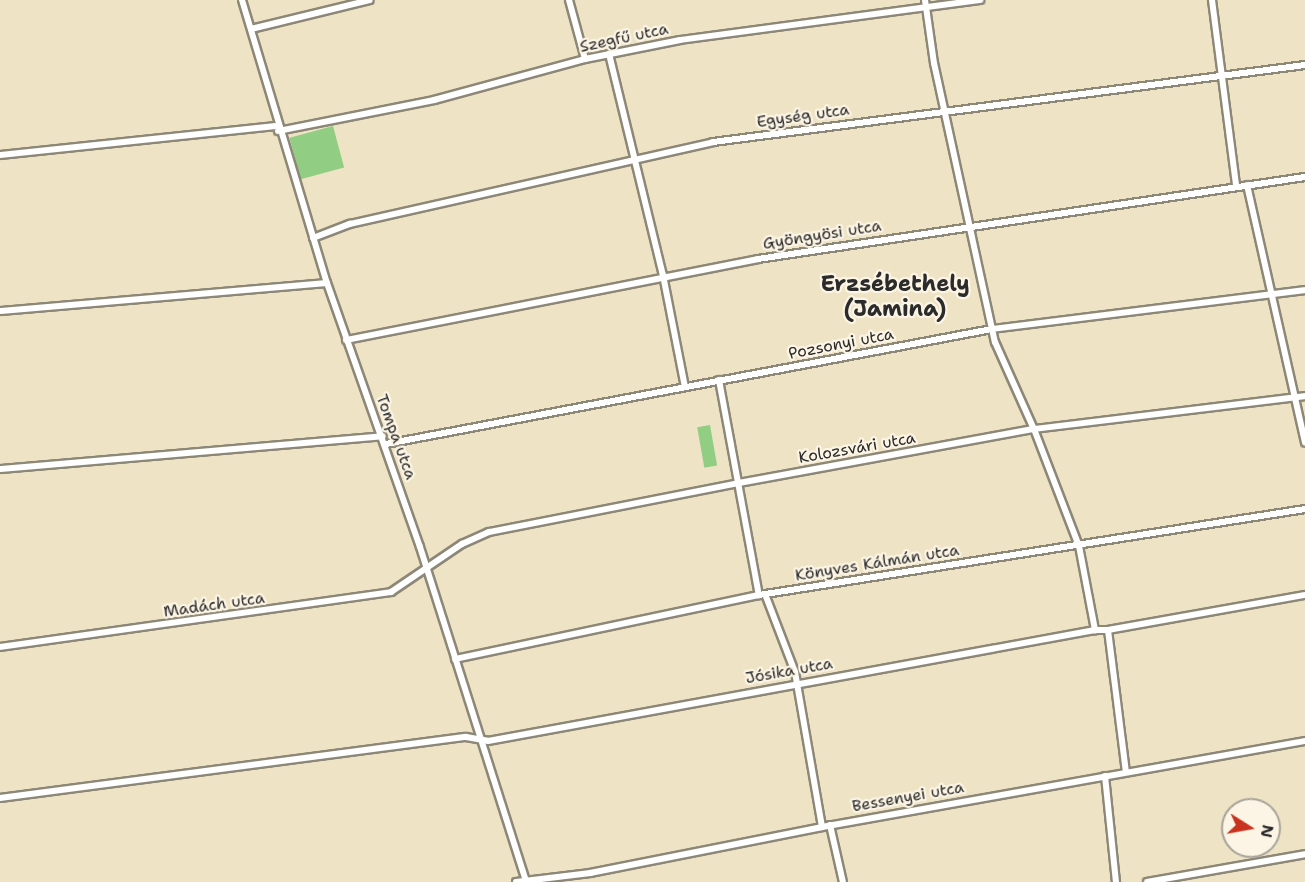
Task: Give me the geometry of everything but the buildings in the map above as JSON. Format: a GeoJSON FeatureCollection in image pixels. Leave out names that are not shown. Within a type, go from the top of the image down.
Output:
{"type":"FeatureCollection","features":[{"type":"Feature","properties":{"kind":"street","name":"Tompa utca"},"geometry":{"type":"LineString","coordinates":[[242,0],[278,129],[327,283],[386,444],[525,881]]}},
{"type":"Feature","properties":{"kind":"street"},"geometry":{"type":"LineString","coordinates":[[251,29],[370,0]]}},
{"type":"Feature","properties":{"kind":"street"},"geometry":{"type":"LineString","coordinates":[[569,0],[585,59]]}},
{"type":"Feature","properties":{"kind":"street","name":"Szegfű utca"},"geometry":{"type":"LineString","coordinates":[[0,155],[278,129],[434,100],[585,59],[680,40],[926,4],[980,0]]}},
{"type":"Feature","properties":{"kind":"street"},"geometry":{"type":"LineString","coordinates":[[1212,0],[1236,186]]}},
{"type":"Feature","properties":{"kind":"street"},"geometry":{"type":"LineString","coordinates":[[926,4],[944,111],[972,226],[992,329],[1079,546],[1095,630]]}},
{"type":"Feature","properties":{"kind":"street"},"geometry":{"type":"LineString","coordinates":[[609,54],[632,158],[663,275],[685,387]]}},
{"type":"Feature","properties":{"kind":"street","name":"Egység utca"},"geometry":{"type":"LineString","coordinates":[[313,238],[350,224],[632,158],[713,142],[1305,65]]}},
{"type":"Feature","properties":{"kind":"street","name":"Gyöngyösi utca"},"geometry":{"type":"LineString","coordinates":[[346,340],[663,275],[972,226],[1305,177]]}},
{"type":"Feature","properties":{"kind":"street"},"geometry":{"type":"LineString","coordinates":[[1247,185],[1293,398],[1305,443]]}},
{"type":"Feature","properties":{"kind":"street"},"geometry":{"type":"LineString","coordinates":[[0,311],[327,283]]}},
{"type":"Feature","properties":{"kind":"street","name":"Pozsonyi utca"},"geometry":{"type":"LineString","coordinates":[[386,444],[992,329],[1305,290]]}},
{"type":"Feature","properties":{"kind":"street"},"geometry":{"type":"LineString","coordinates":[[719,380],[762,594],[797,683],[826,826],[843,882]]}},
{"type":"Feature","properties":{"kind":"street","name":"Kolozsvári utca"},"geometry":{"type":"LineString","coordinates":[[426,571],[462,544],[489,532],[738,483],[1034,429],[1305,396]]}},
{"type":"Feature","properties":{"kind":"street"},"geometry":{"type":"LineString","coordinates":[[0,469],[383,436]]}},
{"type":"Feature","properties":{"kind":"street","name":"Könyves Kálmán utca"},"geometry":{"type":"LineString","coordinates":[[455,659],[762,594],[1305,509]]}},
{"type":"Feature","properties":{"kind":"street","name":"Madách utca"},"geometry":{"type":"LineString","coordinates":[[0,647],[391,592],[426,571]]}},
{"type":"Feature","properties":{"kind":"street"},"geometry":{"type":"LineString","coordinates":[[1126,772],[1108,630],[1305,595]]}},
{"type":"Feature","properties":{"kind":"street","name":"Jósika utca"},"geometry":{"type":"LineString","coordinates":[[480,739],[488,741],[797,683],[1095,630],[1108,630]]}},
{"type":"Feature","properties":{"kind":"street"},"geometry":{"type":"LineString","coordinates":[[0,798],[455,738],[480,739]]}},
{"type":"Feature","properties":{"kind":"street","name":"Bessenyei utca"},"geometry":{"type":"LineString","coordinates":[[516,882],[590,873],[826,826],[1305,741]]}},
{"type":"Feature","properties":{"kind":"street"},"geometry":{"type":"LineString","coordinates":[[1105,776],[1116,882]]}},
{"type":"Feature","properties":{"kind":"street"},"geometry":{"type":"LineString","coordinates":[[1147,882],[1305,854]]}},
{"type":"Feature","properties":{"kind":"green space"},"geometry":{"type":"Polygon","coordinates":[[[333,126],[344,168],[301,179],[290,138],[333,126]]]}},
{"type":"Feature","properties":{"kind":"green space"},"geometry":{"type":"Polygon","coordinates":[[[710,425],[717,465],[704,468],[697,427],[710,425]]]}},
{"type":"Feature","properties":{"kind":"district","name":"Erzsébethely (Jamina)"},"geometry":{"type":"Point","coordinates":[895,296]}}]}
